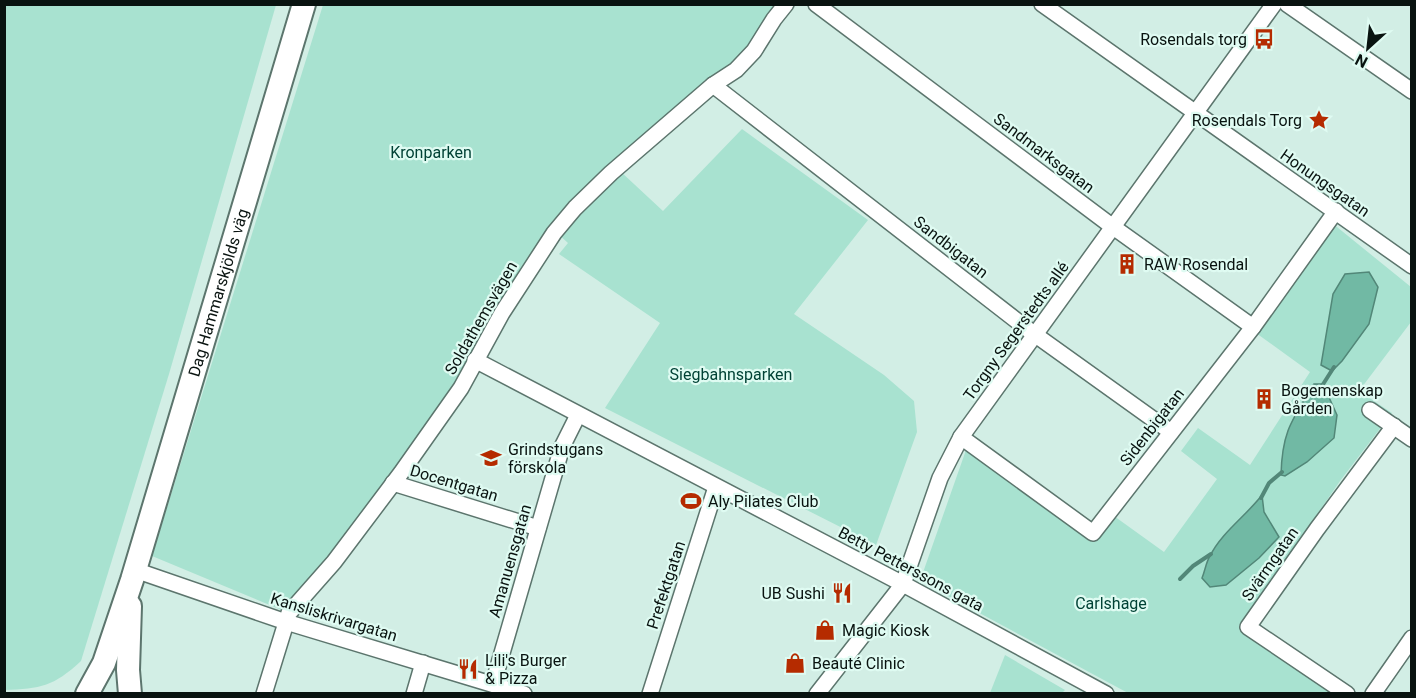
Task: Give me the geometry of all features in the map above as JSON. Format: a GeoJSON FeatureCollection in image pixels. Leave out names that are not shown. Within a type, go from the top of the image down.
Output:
{"type":"FeatureCollection","features":[{"type":"Feature","properties":{"kind":"main road","name":"Dag Hammarskjölds väg"},"geometry":{"type":"LineString","coordinates":[[87,693],[104,663],[133,575],[303,4]]}},
{"type":"Feature","properties":{"kind":"main road","name":"Dag Hammarskjölds väg"},"geometry":{"type":"LineString","coordinates":[[130,693],[128,670],[133,575]]}},
{"type":"Feature","properties":{"kind":"street","name":"Soldathemsvägen"},"geometry":{"type":"LineString","coordinates":[[264,693],[289,613],[334,562],[461,388],[502,313],[554,233],[575,208],[611,173],[713,85],[736,70],[754,51],[786,4]]}},
{"type":"Feature","properties":{"kind":"street","name":"Sandmarksgatan"},"geometry":{"type":"LineString","coordinates":[[816,4],[1114,228],[1253,327]]}},
{"type":"Feature","properties":{"kind":"street","name":"Torgny Segerstedts allé"},"geometry":{"type":"LineString","coordinates":[[817,693],[903,584],[940,478],[961,437],[1274,4]]}},
{"type":"Feature","properties":{"kind":"street"},"geometry":{"type":"LineString","coordinates":[[1287,4],[1412,91]]}},
{"type":"Feature","properties":{"kind":"street","name":"Honungsgatan"},"geometry":{"type":"LineString","coordinates":[[1043,5],[1412,266]]}},
{"type":"Feature","properties":{"kind":"street","name":"Sandbigatan"},"geometry":{"type":"LineString","coordinates":[[713,85],[1036,335],[1171,432]]}},
{"type":"Feature","properties":{"kind":"street","name":"Sidenbigatan"},"geometry":{"type":"LineString","coordinates":[[961,437],[1093,533],[1253,327],[1336,211]]}},
{"type":"Feature","properties":{"kind":"street","name":"Betty Petterssons gata"},"geometry":{"type":"LineString","coordinates":[[475,360],[903,584],[1080,688],[1106,693]]}},
{"type":"Feature","properties":{"kind":"street"},"geometry":{"type":"LineString","coordinates":[[1370,410],[1412,439]]}},
{"type":"Feature","properties":{"kind":"street","name":"Amanuensgatan"},"geometry":{"type":"LineString","coordinates":[[494,684],[562,447],[578,415]]}},
{"type":"Feature","properties":{"kind":"street","name":"Svärmgatan"},"geometry":{"type":"LineString","coordinates":[[1347,693],[1248,627],[1394,426]]}},
{"type":"Feature","properties":{"kind":"street","name":"Docentgatan"},"geometry":{"type":"LineString","coordinates":[[393,483],[538,528]]}},
{"type":"Feature","properties":{"kind":"street","name":"Prefektgatan"},"geometry":{"type":"LineString","coordinates":[[650,693],[717,487]]}},
{"type":"Feature","properties":{"kind":"street","name":"Kansliskrivargatan"},"geometry":{"type":"LineString","coordinates":[[133,575],[178,586],[286,622],[524,693]]}},
{"type":"Feature","properties":{"kind":"street"},"geometry":{"type":"LineString","coordinates":[[1373,693],[1412,638]]}},
{"type":"Feature","properties":{"kind":"street"},"geometry":{"type":"LineString","coordinates":[[414,693],[423,663]]}},
{"type":"Feature","properties":{"kind":"green space"},"geometry":{"type":"Polygon","coordinates":[[[4,5],[276,5],[169,374],[81,661],[55,681],[28,689],[4,690],[4,5]]]}},
{"type":"Feature","properties":{"kind":"green space","name":"Kronparken"},"geometry":{"type":"Polygon","coordinates":[[[323,5],[786,5],[754,51],[575,208],[458,386],[289,613],[152,556],[323,5]]]}},
{"type":"Feature","properties":{"kind":"green space","name":"Siegbahnsparken"},"geometry":{"type":"Polygon","coordinates":[[[742,129],[868,220],[794,314],[884,375],[914,401],[917,432],[876,545],[605,408],[660,323],[559,254],[568,243],[557,233],[620,171],[663,211],[742,129]]]}},
{"type":"Feature","properties":{"kind":"green space","name":"Carlshage"},"geometry":{"type":"Polygon","coordinates":[[[1332,223],[1411,287],[1411,322],[1359,391],[1392,413],[1340,481],[1241,626],[1336,693],[1128,693],[920,581],[966,450],[1089,534],[1107,511],[1164,552],[1217,479],[1181,451],[1198,428],[1250,465],[1310,372],[1256,333],[1332,223]]]}},
{"type":"Feature","properties":{"kind":"green space"},"geometry":{"type":"Polygon","coordinates":[[[1005,655],[1065,690],[1062,693],[990,693],[1005,655]]]}},
{"type":"Feature","properties":{"kind":"shaded area"},"geometry":{"type":"Polygon","coordinates":[[[1369,272],[1378,287],[1369,324],[1332,371],[1321,365],[1333,294],[1345,274],[1369,272]]]}},
{"type":"Feature","properties":{"kind":"shaded area"},"geometry":{"type":"Polygon","coordinates":[[[1314,384],[1323,384],[1337,415],[1334,438],[1307,462],[1285,476],[1281,475],[1286,436],[1314,384]]]}},
{"type":"Feature","properties":{"kind":"shaded area"},"geometry":{"type":"Polygon","coordinates":[[[1262,495],[1264,512],[1279,537],[1259,558],[1226,585],[1210,587],[1202,578],[1215,547],[1262,495]]]}},
{"type":"Feature","properties":{"kind":"waterway"},"geometry":{"type":"LineString","coordinates":[[1320,389],[1334,367]]}},
{"type":"Feature","properties":{"kind":"waterway"},"geometry":{"type":"LineString","coordinates":[[1261,498],[1269,483],[1282,472]]}},
{"type":"Feature","properties":{"kind":"waterway"},"geometry":{"type":"LineString","coordinates":[[1180,579],[1193,566],[1211,554]]}},
{"type":"Feature","properties":{"kind":"place","name":"Rosendals torg"},"geometry":{"type":"Point","coordinates":[1264,39]}},
{"type":"Feature","properties":{"kind":"place","name":"Rosendals Torg"},"geometry":{"type":"Point","coordinates":[1319,120]}},
{"type":"Feature","properties":{"kind":"place","name":"RAW Rosendal"},"geometry":{"type":"Point","coordinates":[1127,264]}},
{"type":"Feature","properties":{"kind":"place","name":"Bogemenskap Gården"},"geometry":{"type":"Point","coordinates":[1264,399]}},
{"type":"Feature","properties":{"kind":"place","name":"Grindstugans förskola"},"geometry":{"type":"Point","coordinates":[491,458]}},
{"type":"Feature","properties":{"kind":"place","name":"Aly Pilates Club"},"geometry":{"type":"Point","coordinates":[691,501]}},
{"type":"Feature","properties":{"kind":"place","name":"UB Sushi"},"geometry":{"type":"Point","coordinates":[842,593]}},
{"type":"Feature","properties":{"kind":"place","name":"Magic Kiosk"},"geometry":{"type":"Point","coordinates":[825,630]}},
{"type":"Feature","properties":{"kind":"place","name":"Beauté Clinic"},"geometry":{"type":"Point","coordinates":[795,663]}},
{"type":"Feature","properties":{"kind":"place","name":"Lili's Burger & Pizza"},"geometry":{"type":"Point","coordinates":[468,669]}}]}
